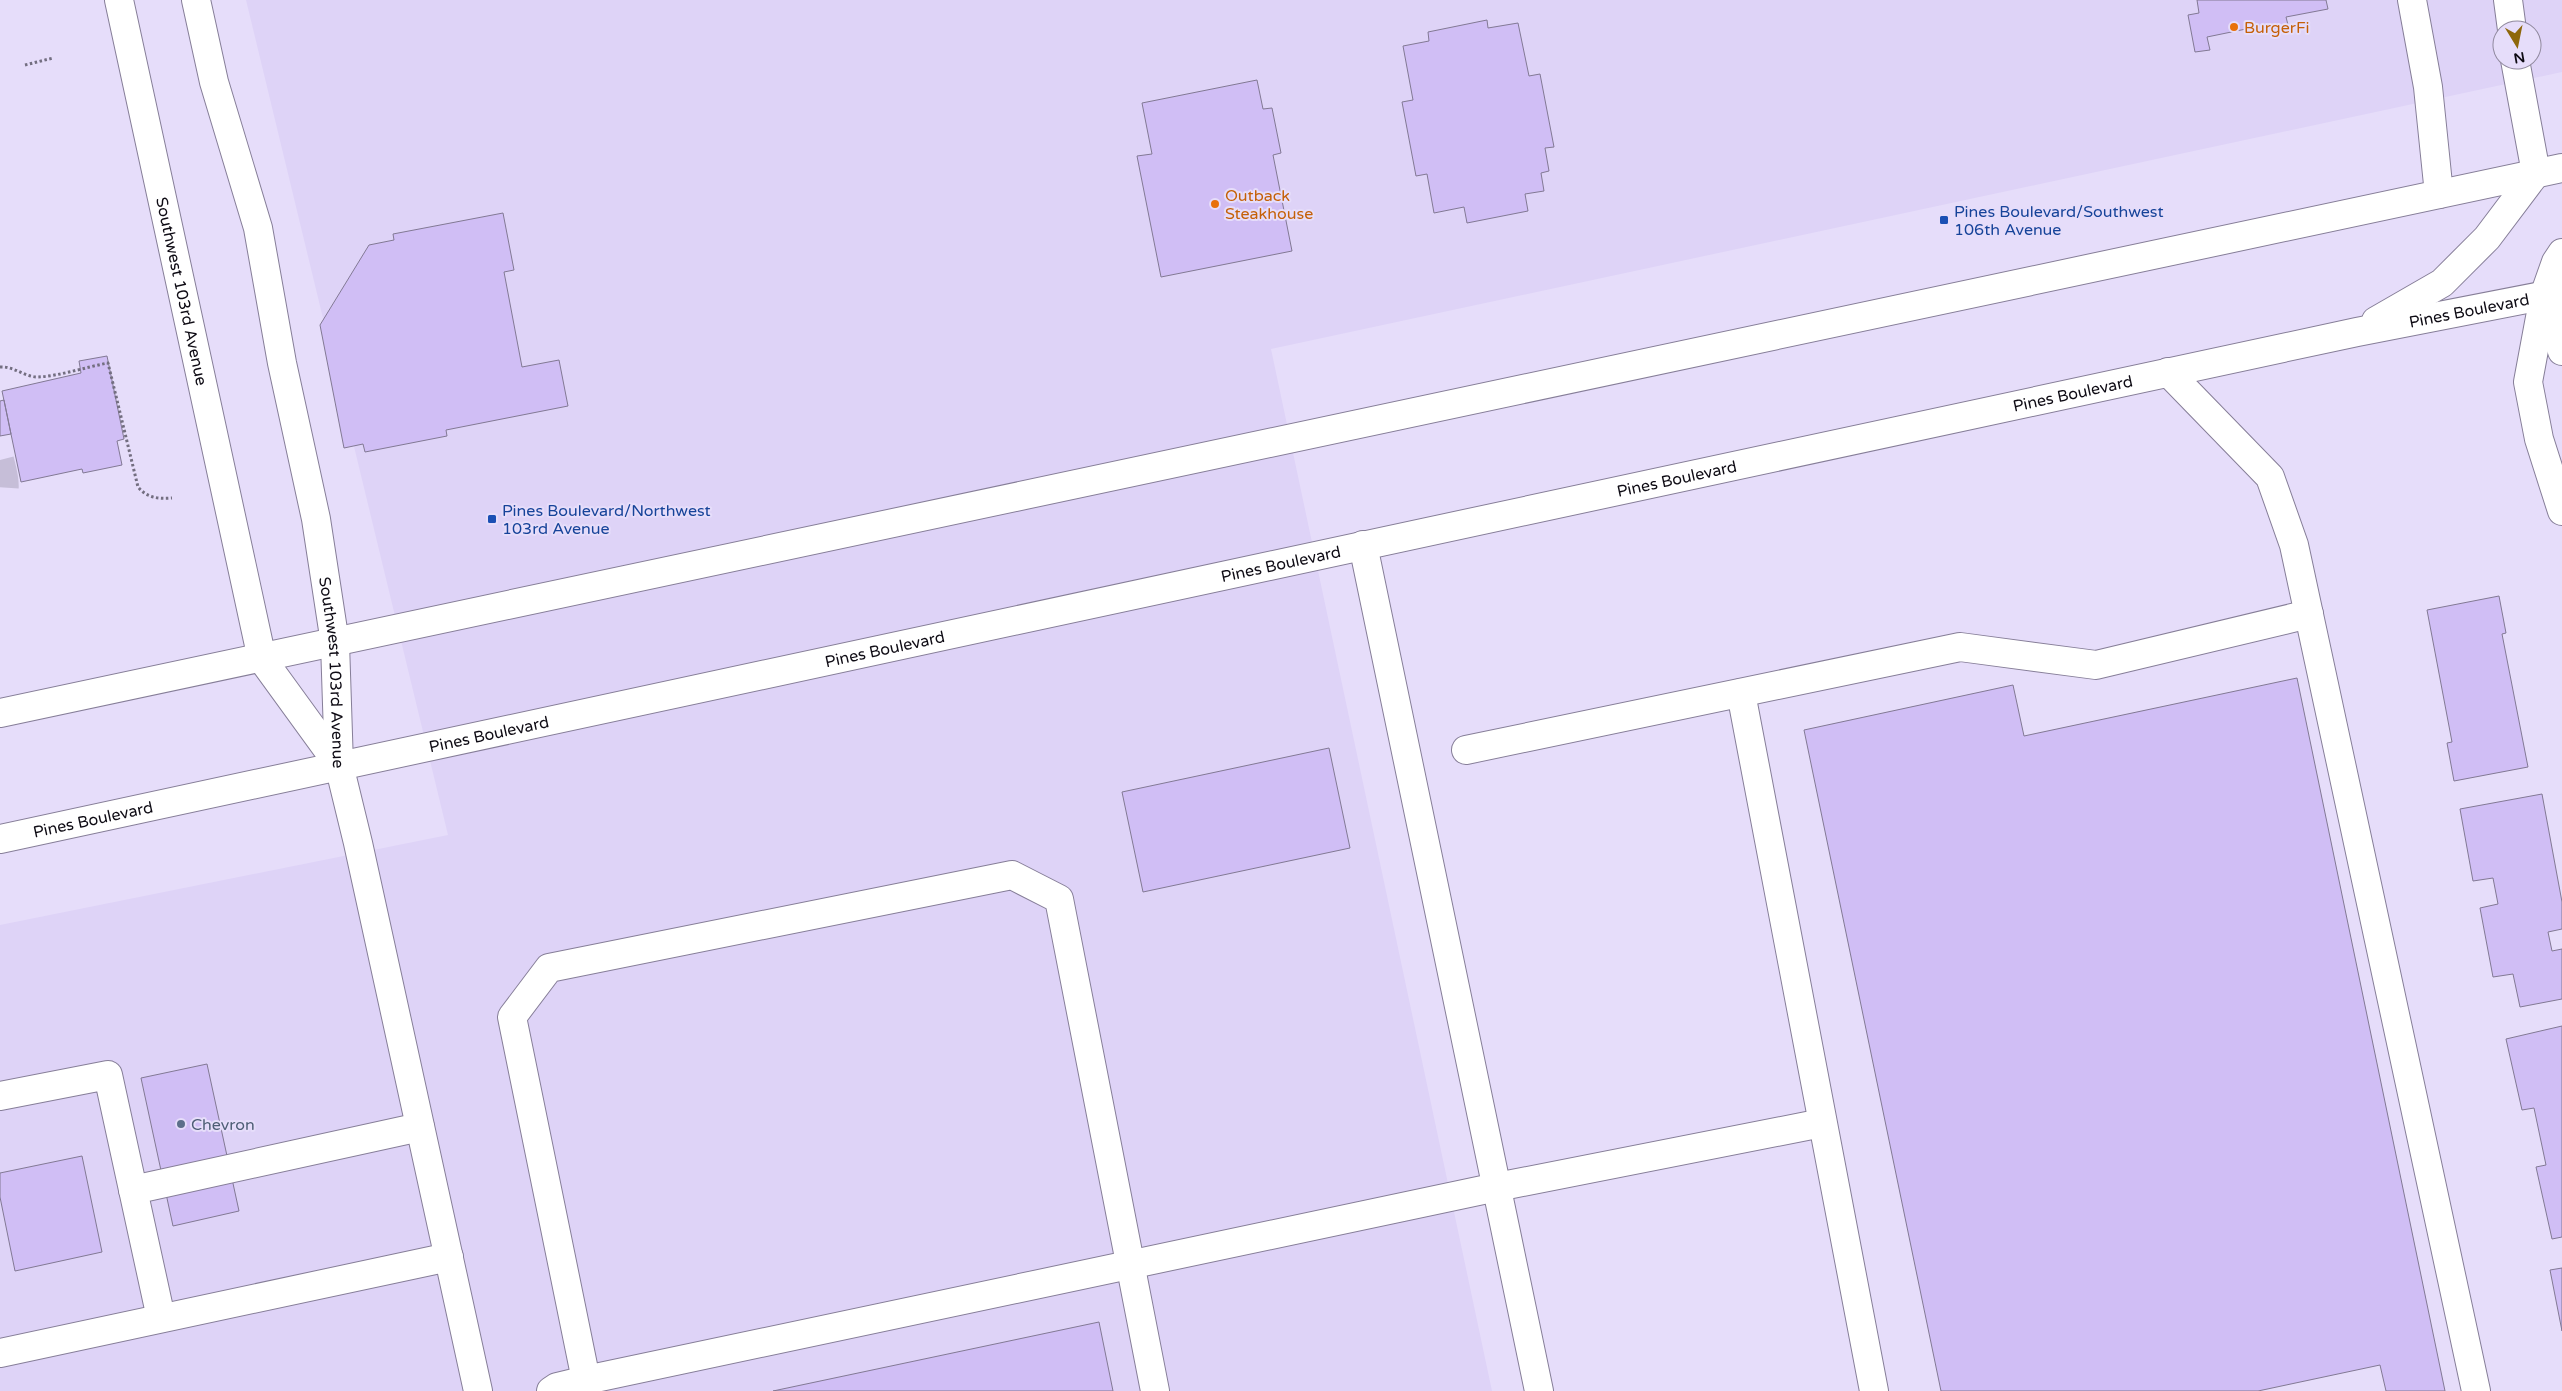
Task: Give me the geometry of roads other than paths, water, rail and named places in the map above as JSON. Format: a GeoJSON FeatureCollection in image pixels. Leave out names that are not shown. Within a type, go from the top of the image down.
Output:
{"type":"FeatureCollection","features":[{"type":"Feature","properties":{"kind":"main road","name":"Southwest 103rd Avenue"},"geometry":{"type":"LineString","coordinates":[[120,0],[183,288],[234,537],[262,659],[338,765]]}},
{"type":"Feature","properties":{"kind":"main road","name":"Southwest 103rd Avenue"},"geometry":{"type":"LineString","coordinates":[[196,0],[214,82],[258,228],[282,363],[316,519],[335,642],[338,765]]}},
{"type":"Feature","properties":{"kind":"main road"},"geometry":{"type":"LineString","coordinates":[[2412,0],[2428,87],[2439,194]]}},
{"type":"Feature","properties":{"kind":"main road"},"geometry":{"type":"LineString","coordinates":[[2508,0],[2511,20]]}},
{"type":"Feature","properties":{"kind":"main road"},"geometry":{"type":"LineString","coordinates":[[2518,70],[2549,171]]}},
{"type":"Feature","properties":{"kind":"main road"},"geometry":{"type":"LineString","coordinates":[[0,713],[262,659],[2549,171]]}},
{"type":"Feature","properties":{"kind":"main road"},"geometry":{"type":"LineString","coordinates":[[2357,332],[2442,282],[2487,238],[2549,171]]}},
{"type":"Feature","properties":{"kind":"main road"},"geometry":{"type":"LineString","coordinates":[[2562,253],[2556,262],[2553,294],[2528,382],[2539,439],[2562,511]]}},
{"type":"Feature","properties":{"kind":"main road"},"geometry":{"type":"LineString","coordinates":[[2553,294],[2562,352]]}},
{"type":"Feature","properties":{"kind":"main road","name":"Pines Boulevard"},"geometry":{"type":"LineString","coordinates":[[0,839],[2168,372],[2357,332],[2553,294]]}},
{"type":"Feature","properties":{"kind":"main road"},"geometry":{"type":"LineString","coordinates":[[2168,372],[2270,477],[2294,545],[2476,1391]]}},
{"type":"Feature","properties":{"kind":"main road"},"geometry":{"type":"LineString","coordinates":[[1363,545],[1539,1391]]}},
{"type":"Feature","properties":{"kind":"main road"},"geometry":{"type":"LineString","coordinates":[[1466,750],[1960,647],[2096,665],[2309,614]]}},
{"type":"Feature","properties":{"kind":"main road"},"geometry":{"type":"LineString","coordinates":[[1741,692],[1874,1391]]}},
{"type":"Feature","properties":{"kind":"main road"},"geometry":{"type":"LineString","coordinates":[[338,765],[358,843],[478,1391]]}},
{"type":"Feature","properties":{"kind":"main road"},"geometry":{"type":"LineString","coordinates":[[586,1380],[512,1017],[549,968],[1012,875],[1059,899],[1155,1391]]}},
{"type":"Feature","properties":{"kind":"main road"},"geometry":{"type":"LineString","coordinates":[[0,1096],[108,1075],[161,1318]]}},
{"type":"Feature","properties":{"kind":"main road"},"geometry":{"type":"LineString","coordinates":[[551,1391],[557,1386],[1497,1187],[1822,1123]]}},
{"type":"Feature","properties":{"kind":"main road"},"geometry":{"type":"LineString","coordinates":[[133,1190],[420,1127]]}},
{"type":"Feature","properties":{"kind":"main road"},"geometry":{"type":"LineString","coordinates":[[0,1353],[449,1257]]}},
{"type":"Feature","properties":{"kind":"tunnel"},"geometry":{"type":"LineString","coordinates":[[0,460],[5,486],[0,500]]}},
{"type":"Feature","properties":{"kind":"place","name":"BurgerFi"},"geometry":{"type":"Point","coordinates":[2234,27]}},
{"type":"Feature","properties":{"kind":"place","name":"Outback Steakhouse"},"geometry":{"type":"Point","coordinates":[1215,204]}},
{"type":"Feature","properties":{"kind":"place","name":"Pines Boulevard/Southwest 106th Avenue"},"geometry":{"type":"Point","coordinates":[1944,220]}},
{"type":"Feature","properties":{"kind":"place","name":"Pines Boulevard/Northwest 103rd Avenue"},"geometry":{"type":"Point","coordinates":[492,519]}},
{"type":"Feature","properties":{"kind":"place","name":"Chevron"},"geometry":{"type":"Point","coordinates":[181,1124]}}]}
